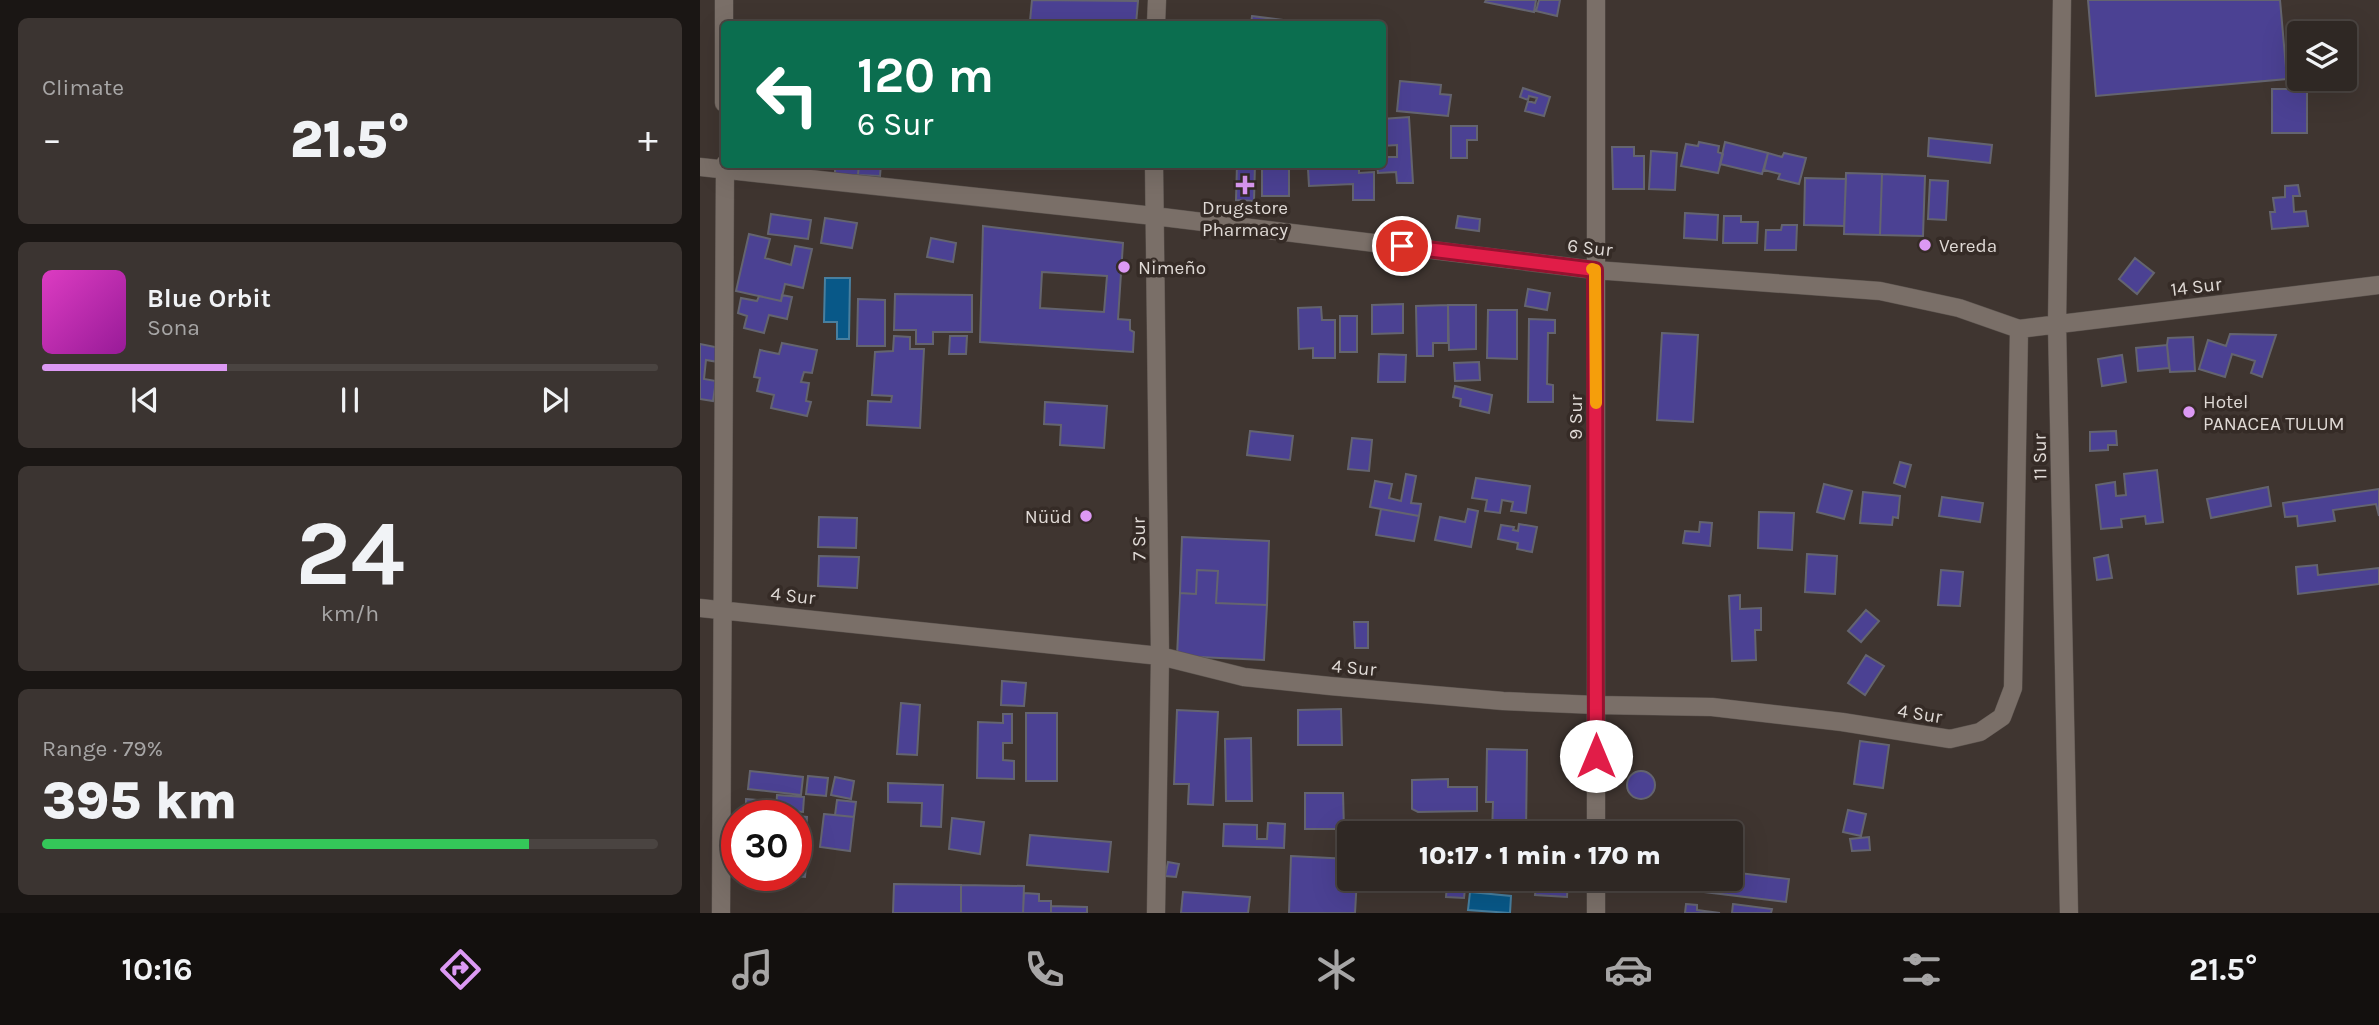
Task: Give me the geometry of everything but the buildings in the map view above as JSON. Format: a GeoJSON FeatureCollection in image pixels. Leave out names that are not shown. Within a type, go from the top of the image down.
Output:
{"type":"FeatureCollection","features":[{"type":"Feature","properties":{"kind":"street"},"geometry":{"type":"LineString","coordinates":[[724,0],[724,21]]}},
{"type":"Feature","properties":{"kind":"street"},"geometry":{"type":"LineString","coordinates":[[1156,21],[1157,0]]}},
{"type":"Feature","properties":{"kind":"street","name":"9 Sur"},"geometry":{"type":"LineString","coordinates":[[1596,0],[1596,821]]}},
{"type":"Feature","properties":{"kind":"street","name":"11 Sur"},"geometry":{"type":"LineString","coordinates":[[2062,0],[2057,324],[2069,913]]}},
{"type":"Feature","properties":{"kind":"street","name":"6 Sur"},"geometry":{"type":"LineString","coordinates":[[700,167],[721,167]]}},
{"type":"Feature","properties":{"kind":"street"},"geometry":{"type":"LineString","coordinates":[[721,913],[725,168]]}},
{"type":"Feature","properties":{"kind":"street","name":"6 Sur"},"geometry":{"type":"LineString","coordinates":[[734,168],[1595,270],[1880,291],[1959,307],[2019,329]]}},
{"type":"Feature","properties":{"kind":"street","name":"7 Sur"},"geometry":{"type":"LineString","coordinates":[[1154,168],[1160,656],[1156,913]]}},
{"type":"Feature","properties":{"kind":"street","name":"14 Sur"},"geometry":{"type":"LineString","coordinates":[[2019,329],[2379,285]]}},
{"type":"Feature","properties":{"kind":"street","name":"4 Sur"},"geometry":{"type":"LineString","coordinates":[[700,608],[1160,656],[1244,677],[1503,701],[1712,707],[1842,722],[1950,739],[1980,732],[2002,717],[2013,688],[2019,329]]}},
{"type":"Feature","properties":{"kind":"street"},"geometry":{"type":"LineString","coordinates":[[1596,891],[1596,913]]}},
{"type":"Feature","properties":{"kind":"water"},"geometry":{"type":"Polygon","coordinates":[[[825,278],[850,278],[849,339],[837,339],[837,322],[824,322],[825,278]]]}},
{"type":"Feature","properties":{"kind":"water"},"geometry":{"type":"Polygon","coordinates":[[[1470,892],[1511,896],[1510,913],[1468,910],[1470,892]]]}},
{"type":"Feature","properties":{"kind":"slow traffic"},"geometry":{"type":"LineString","coordinates":[[1592,269],[1595,270],[1596,403]]}},
{"type":"Feature","properties":{"kind":"place","name":"Drugstore Pharmacy"},"geometry":{"type":"Point","coordinates":[1245,185]}},
{"type":"Feature","properties":{"kind":"place","name":"Vereda"},"geometry":{"type":"Point","coordinates":[1925,245]}},
{"type":"Feature","properties":{"kind":"place","name":"Nimeño"},"geometry":{"type":"Point","coordinates":[1124,267]}},
{"type":"Feature","properties":{"kind":"place","name":"Hotel PANACEA TULUM"},"geometry":{"type":"Point","coordinates":[2189,412]}},
{"type":"Feature","properties":{"kind":"place","name":"Nüüd"},"geometry":{"type":"Point","coordinates":[1086,516]}},
{"type":"Feature","properties":{"kind":"route"},"geometry":{"type":"LineString","coordinates":[[1402,246],[1595,270],[1596,756]]}}]}
